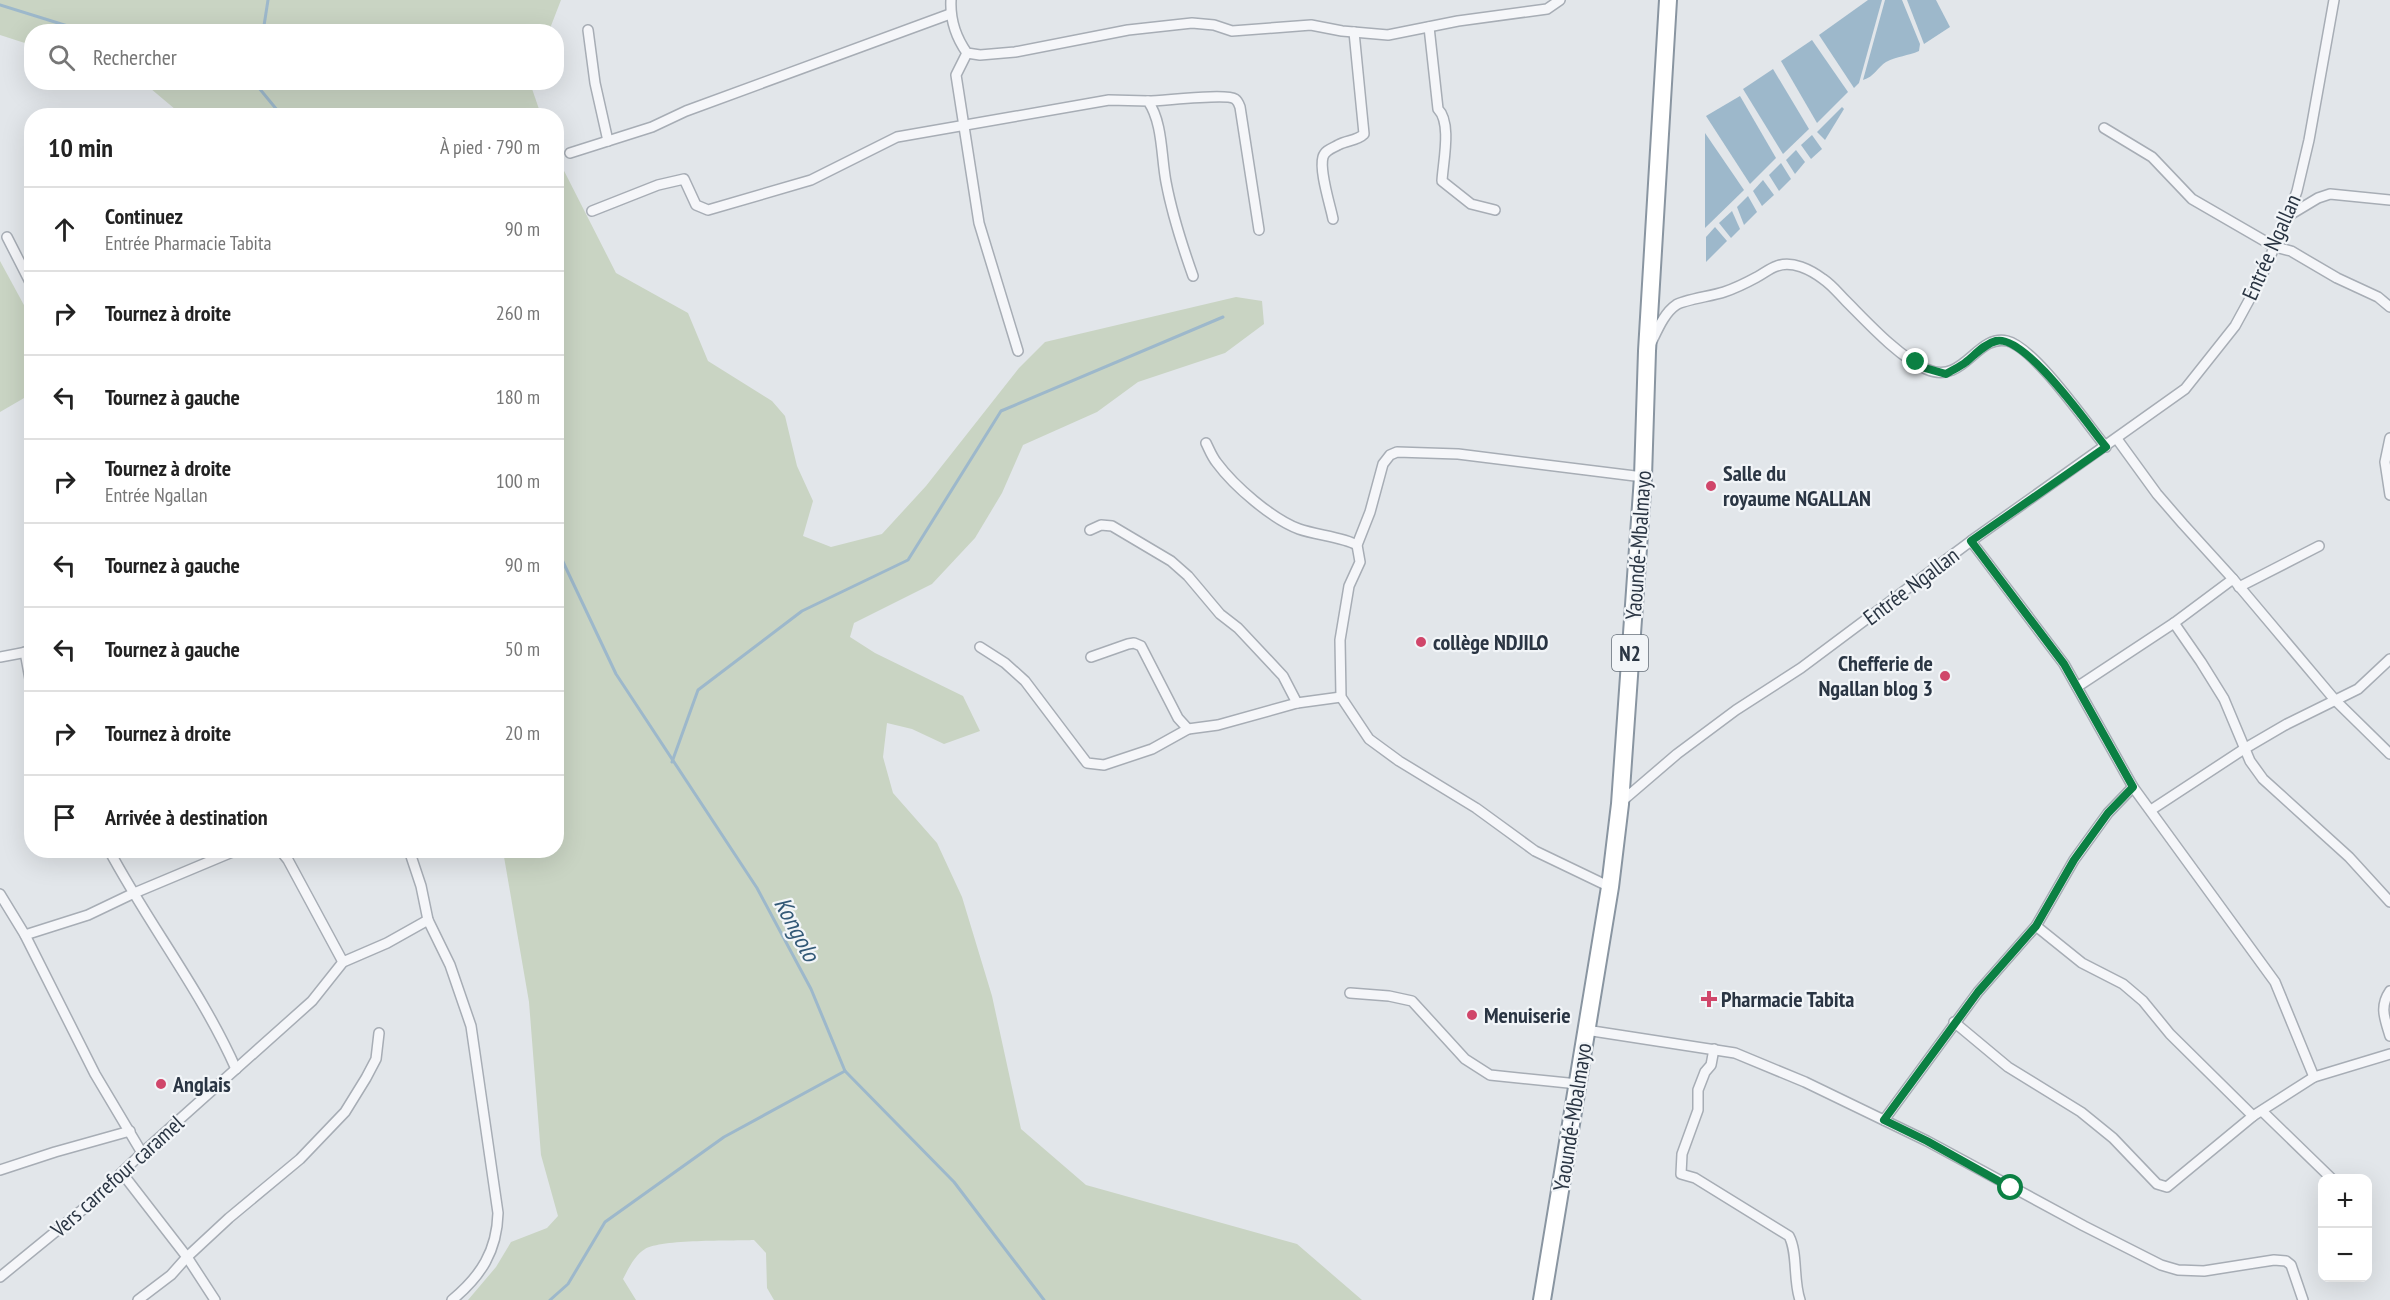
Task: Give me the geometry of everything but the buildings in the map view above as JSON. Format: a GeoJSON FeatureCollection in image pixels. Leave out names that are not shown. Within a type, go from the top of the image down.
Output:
{"type":"FeatureCollection","features":[{"type":"Feature","properties":{"kind":"highway","name":"Yaoundé-Mbalmayo"},"geometry":{"type":"LineString","coordinates":[[1542,1300],[1610,887],[1620,804],[1643,477],[1647,351],[1668,0]]}},
{"type":"Feature","properties":{"kind":"street"},"geometry":{"type":"LineString","coordinates":[[951,0],[950,14],[957,37],[967,53],[980,55],[1015,52],[1128,30],[1192,23],[1214,25],[1232,31],[1311,25],[1354,32],[1388,34],[1547,9],[1560,0]]}},
{"type":"Feature","properties":{"kind":"street","name":"Entrée Ngallan"},"geometry":{"type":"LineString","coordinates":[[1620,804],[1677,754],[1737,710],[1801,668],[1971,541],[2185,389],[2235,326],[2259,282],[2288,216],[2297,191],[2308,140],[2334,0]]}},
{"type":"Feature","properties":{"kind":"street"},"geometry":{"type":"LineString","coordinates":[[570,153],[652,127],[686,111],[950,14]]}},
{"type":"Feature","properties":{"kind":"street"},"geometry":{"type":"LineString","coordinates":[[1429,27],[1438,110],[1444,115],[1446,125],[1442,181],[1471,204],[1496,210]]}},
{"type":"Feature","properties":{"kind":"street"},"geometry":{"type":"LineString","coordinates":[[588,30],[595,83],[608,141]]}},
{"type":"Feature","properties":{"kind":"street"},"geometry":{"type":"LineString","coordinates":[[1333,219],[1323,174],[1323,157],[1327,151],[1342,142],[1359,139],[1364,134],[1354,32]]}},
{"type":"Feature","properties":{"kind":"street"},"geometry":{"type":"LineString","coordinates":[[967,53],[956,75],[979,223],[1018,351]]}},
{"type":"Feature","properties":{"kind":"street"},"geometry":{"type":"LineString","coordinates":[[592,211],[658,185],[684,179],[696,205],[708,210],[811,180],[897,137],[1109,100],[1148,101],[1215,97],[1233,98],[1238,101],[1240,107],[1259,230]]}},
{"type":"Feature","properties":{"kind":"street"},"geometry":{"type":"LineString","coordinates":[[1148,101],[1155,112],[1166,183],[1192,276]]}},
{"type":"Feature","properties":{"kind":"street"},"geometry":{"type":"LineString","coordinates":[[2104,128],[2152,157],[2192,199],[2274,247],[2291,250],[2337,278],[2378,297],[2390,307]]}},
{"type":"Feature","properties":{"kind":"street"},"geometry":{"type":"LineString","coordinates":[[2288,216],[2318,198],[2330,194],[2390,200]]}},
{"type":"Feature","properties":{"kind":"street"},"geometry":{"type":"LineString","coordinates":[[7,237],[24,270]]}},
{"type":"Feature","properties":{"kind":"street"},"geometry":{"type":"LineString","coordinates":[[1647,351],[1664,317],[1676,305],[1741,286],[1777,265],[1796,264],[1824,279],[1901,352],[1935,372],[1946,374],[1997,341],[2008,341],[2025,351],[2046,372],[2106,447]]}},
{"type":"Feature","properties":{"kind":"street"},"geometry":{"type":"LineString","coordinates":[[2390,438],[2385,462],[2390,495]]}},
{"type":"Feature","properties":{"kind":"street"},"geometry":{"type":"LineString","coordinates":[[2117,439],[2157,494],[2205,551],[2233,579],[2336,700],[2390,754]]}},
{"type":"Feature","properties":{"kind":"street"},"geometry":{"type":"LineString","coordinates":[[1206,443],[1216,463],[1251,498],[1274,515],[1296,528],[1357,545]]}},
{"type":"Feature","properties":{"kind":"street"},"geometry":{"type":"LineString","coordinates":[[1610,887],[1535,851],[1476,808],[1369,739],[1341,697],[1340,640],[1349,586],[1360,562],[1357,545],[1370,512],[1383,464],[1390,455],[1397,452],[1458,454],[1643,477]]}},
{"type":"Feature","properties":{"kind":"street"},"geometry":{"type":"LineString","coordinates":[[1090,530],[1101,525],[1112,526],[1171,561],[1283,676],[1297,703]]}},
{"type":"Feature","properties":{"kind":"street"},"geometry":{"type":"LineString","coordinates":[[1971,541],[2034,622],[2077,687],[2133,787],[2275,982],[2314,1077]]}},
{"type":"Feature","properties":{"kind":"street"},"geometry":{"type":"LineString","coordinates":[[2239,587],[2319,546]]}},
{"type":"Feature","properties":{"kind":"street"},"geometry":{"type":"LineString","coordinates":[[2077,687],[2174,624],[2233,579]]}},
{"type":"Feature","properties":{"kind":"street"},"geometry":{"type":"LineString","coordinates":[[2174,624],[2224,699],[2244,749],[2263,779],[2349,857],[2390,902]]}},
{"type":"Feature","properties":{"kind":"street"},"geometry":{"type":"LineString","coordinates":[[1091,657],[1128,644],[1134,643],[1141,646],[1178,718],[1188,729]]}},
{"type":"Feature","properties":{"kind":"street"},"geometry":{"type":"LineString","coordinates":[[980,647],[1005,663],[1025,681],[1087,763],[1104,765],[1142,753],[1188,729],[1218,725],[1297,703],[1341,697]]}},
{"type":"Feature","properties":{"kind":"street"},"geometry":{"type":"LineString","coordinates":[[0,657],[24,653]]}},
{"type":"Feature","properties":{"kind":"street"},"geometry":{"type":"LineString","coordinates":[[2151,810],[2244,749],[2358,689],[2390,659]]}},
{"type":"Feature","properties":{"kind":"street"},"geometry":{"type":"LineString","coordinates":[[1884,1120],[1978,992],[2036,926],[2074,860],[2108,813],[2133,787]]}},
{"type":"Feature","properties":{"kind":"street"},"geometry":{"type":"LineString","coordinates":[[113,858],[132,894],[195,991],[224,1042],[236,1069]]}},
{"type":"Feature","properties":{"kind":"street"},"geometry":{"type":"LineString","coordinates":[[25,935],[88,915],[218,858]]}},
{"type":"Feature","properties":{"kind":"street"},"geometry":{"type":"LineString","coordinates":[[286,858],[343,962]]}},
{"type":"Feature","properties":{"kind":"street"},"geometry":{"type":"LineString","coordinates":[[412,858],[421,885],[428,920],[450,965],[471,1026],[498,1213],[497,1234],[479,1275],[452,1300]]}},
{"type":"Feature","properties":{"kind":"street"},"geometry":{"type":"LineString","coordinates":[[0,894],[25,935],[95,1074],[142,1153]]}},
{"type":"Feature","properties":{"kind":"street","name":"Vers carrefour caramel"},"geometry":{"type":"LineString","coordinates":[[0,1276],[87,1206],[142,1153],[312,1000],[343,962],[387,944],[428,920]]}},
{"type":"Feature","properties":{"kind":"street"},"geometry":{"type":"LineString","coordinates":[[2036,926],[2082,963],[2123,984],[2143,1001],[2170,1034],[2253,1116]]}},
{"type":"Feature","properties":{"kind":"street"},"geometry":{"type":"LineString","coordinates":[[2390,991],[2385,998],[2382,1011],[2390,1036]]}},
{"type":"Feature","properties":{"kind":"street"},"geometry":{"type":"LineString","coordinates":[[1350,993],[1389,996],[1412,1001],[1465,1059],[1490,1075],[1578,1084]]}},
{"type":"Feature","properties":{"kind":"street"},"geometry":{"type":"LineString","coordinates":[[1954,1023],[2008,1067],[2081,1112],[2162,1186],[2167,1187],[2253,1116],[2314,1077],[2390,1054]]}},
{"type":"Feature","properties":{"kind":"street"},"geometry":{"type":"LineString","coordinates":[[1586,1030],[1735,1053],[1805,1082],[1884,1120],[2161,1265],[2178,1270],[2204,1271],[2274,1260],[2286,1261],[2291,1264],[2303,1300]]}},
{"type":"Feature","properties":{"kind":"street"},"geometry":{"type":"LineString","coordinates":[[138,1300],[171,1275],[187,1257],[263,1188],[300,1159],[345,1112],[376,1059],[379,1033]]}},
{"type":"Feature","properties":{"kind":"street"},"geometry":{"type":"LineString","coordinates":[[1714,1048],[1711,1065],[1705,1072],[1698,1090],[1698,1110],[1682,1154],[1682,1174],[1695,1178],[1789,1236],[1793,1243],[1793,1263],[1800,1300]]}},
{"type":"Feature","properties":{"kind":"street"},"geometry":{"type":"LineString","coordinates":[[2262,1111],[2326,1174]]}},
{"type":"Feature","properties":{"kind":"street"},"geometry":{"type":"LineString","coordinates":[[0,1170],[130,1131]]}},
{"type":"Feature","properties":{"kind":"street"},"geometry":{"type":"LineString","coordinates":[[122,1173],[187,1257],[215,1300]]}},
{"type":"Feature","properties":{"kind":"green space"},"geometry":{"type":"Polygon","coordinates":[[[0,0],[561,0],[552,24],[24,24],[24,43],[0,35],[0,0]]]}},
{"type":"Feature","properties":{"kind":"green space"},"geometry":{"type":"Polygon","coordinates":[[[152,90],[532,90],[539,108],[174,108],[152,90]]]}},
{"type":"Feature","properties":{"kind":"green space"},"geometry":{"type":"Polygon","coordinates":[[[564,171],[616,273],[688,313],[708,361],[772,401],[785,416],[797,466],[813,501],[803,536],[831,547],[882,534],[926,486],[1019,368],[1045,342],[1236,297],[1262,301],[1264,324],[1225,353],[1138,382],[1097,412],[1023,445],[1002,493],[975,538],[932,584],[854,623],[850,637],[875,653],[963,696],[980,731],[944,744],[912,729],[887,723],[883,757],[893,793],[937,843],[962,897],[992,996],[1021,1129],[1086,1185],[1297,1244],[1362,1300],[774,1300],[767,1288],[766,1253],[754,1240],[681,1242],[645,1249],[635,1258],[623,1279],[636,1300],[468,1300],[496,1267],[511,1242],[547,1228],[558,1216],[541,1155],[529,1002],[504,858],[564,858],[564,171]]]}},
{"type":"Feature","properties":{"kind":"green space"},"geometry":{"type":"Polygon","coordinates":[[[0,261],[24,305],[24,398],[0,412],[0,261]]]}},
{"type":"Feature","properties":{"kind":"water"},"geometry":{"type":"Polygon","coordinates":[[[1868,0],[1882,0],[1859,83],[1854,88],[1819,35],[1868,0]]]}},
{"type":"Feature","properties":{"kind":"water"},"geometry":{"type":"Polygon","coordinates":[[[1885,0],[1902,0],[1920,44],[1919,51],[1886,62],[1870,77],[1863,80],[1885,0]]]}},
{"type":"Feature","properties":{"kind":"water"},"geometry":{"type":"Polygon","coordinates":[[[1907,0],[1936,0],[1950,27],[1924,44],[1907,0]]]}},
{"type":"Feature","properties":{"kind":"water"},"geometry":{"type":"Polygon","coordinates":[[[1812,40],[1848,92],[1817,123],[1781,61],[1812,40]]]}},
{"type":"Feature","properties":{"kind":"water"},"geometry":{"type":"Polygon","coordinates":[[[1773,69],[1809,129],[1783,154],[1743,89],[1773,69]]]}},
{"type":"Feature","properties":{"kind":"water"},"geometry":{"type":"Polygon","coordinates":[[[1740,96],[1776,158],[1750,184],[1706,116],[1740,96]]]}},
{"type":"Feature","properties":{"kind":"water"},"geometry":{"type":"Polygon","coordinates":[[[1842,107],[1844,109],[1825,140],[1817,132],[1842,107]]]}},
{"type":"Feature","properties":{"kind":"water"},"geometry":{"type":"Polygon","coordinates":[[[1705,133],[1744,190],[1705,228],[1705,133]]]}},
{"type":"Feature","properties":{"kind":"water"},"geometry":{"type":"Polygon","coordinates":[[[1812,135],[1822,149],[1811,159],[1801,145],[1812,135]]]}},
{"type":"Feature","properties":{"kind":"water"},"geometry":{"type":"Polygon","coordinates":[[[1796,150],[1805,162],[1795,174],[1786,160],[1796,150]]]}},
{"type":"Feature","properties":{"kind":"water"},"geometry":{"type":"Polygon","coordinates":[[[1781,163],[1791,179],[1779,191],[1769,175],[1781,163]]]}},
{"type":"Feature","properties":{"kind":"water"},"geometry":{"type":"Polygon","coordinates":[[[1763,180],[1774,195],[1762,206],[1753,191],[1763,180]]]}},
{"type":"Feature","properties":{"kind":"water"},"geometry":{"type":"Polygon","coordinates":[[[1748,196],[1757,212],[1744,225],[1737,207],[1748,196]]]}},
{"type":"Feature","properties":{"kind":"water"},"geometry":{"type":"Polygon","coordinates":[[[1732,211],[1740,229],[1731,238],[1719,223],[1732,211]]]}},
{"type":"Feature","properties":{"kind":"water"},"geometry":{"type":"Polygon","coordinates":[[[1715,227],[1727,241],[1706,262],[1706,237],[1715,227]]]}},
{"type":"Feature","properties":{"kind":"waterway","name":"Kongolo"},"geometry":{"type":"LineString","coordinates":[[264,24],[268,0]]}},
{"type":"Feature","properties":{"kind":"waterway","name":"Kongolo"},"geometry":{"type":"LineString","coordinates":[[0,5],[61,24]]}},
{"type":"Feature","properties":{"kind":"waterway","name":"Kongolo"},"geometry":{"type":"LineString","coordinates":[[261,90],[275,108]]}},
{"type":"Feature","properties":{"kind":"waterway"},"geometry":{"type":"LineString","coordinates":[[672,762],[698,690],[802,611],[908,560],[1001,411],[1223,317]]}},
{"type":"Feature","properties":{"kind":"waterway","name":"Kongolo"},"geometry":{"type":"LineString","coordinates":[[564,564],[616,674],[757,888],[811,989],[845,1071],[954,1182],[1044,1300]]}},
{"type":"Feature","properties":{"kind":"waterway"},"geometry":{"type":"LineString","coordinates":[[550,1300],[568,1284],[605,1222],[724,1137],[845,1071]]}},
{"type":"Feature","properties":{"kind":"place","name":"Salle du royaume NGALLAN"},"geometry":{"type":"Point","coordinates":[1711,486]}},
{"type":"Feature","properties":{"kind":"place","name":"collège NDJILO"},"geometry":{"type":"Point","coordinates":[1421,642]}},
{"type":"Feature","properties":{"kind":"place","name":"Chefferie de Ngallan blog 3"},"geometry":{"type":"Point","coordinates":[1945,676]}},
{"type":"Feature","properties":{"kind":"place","name":"Pharmacie Tabita"},"geometry":{"type":"Point","coordinates":[1709,999]}},
{"type":"Feature","properties":{"kind":"place","name":"Menuiserie"},"geometry":{"type":"Point","coordinates":[1472,1015]}},
{"type":"Feature","properties":{"kind":"place","name":"Anglais"},"geometry":{"type":"Point","coordinates":[161,1084]}},
{"type":"Feature","properties":{"kind":"route"},"geometry":{"type":"LineString","coordinates":[[1916,362],[1935,372],[1946,374],[1964,364],[1986,346],[1997,341],[2008,341],[2025,351],[2046,372],[2106,447],[1971,541],[2064,664],[2133,787],[2108,813],[2074,860],[2036,926],[1978,992],[1884,1120],[2011,1188]]}}]}
